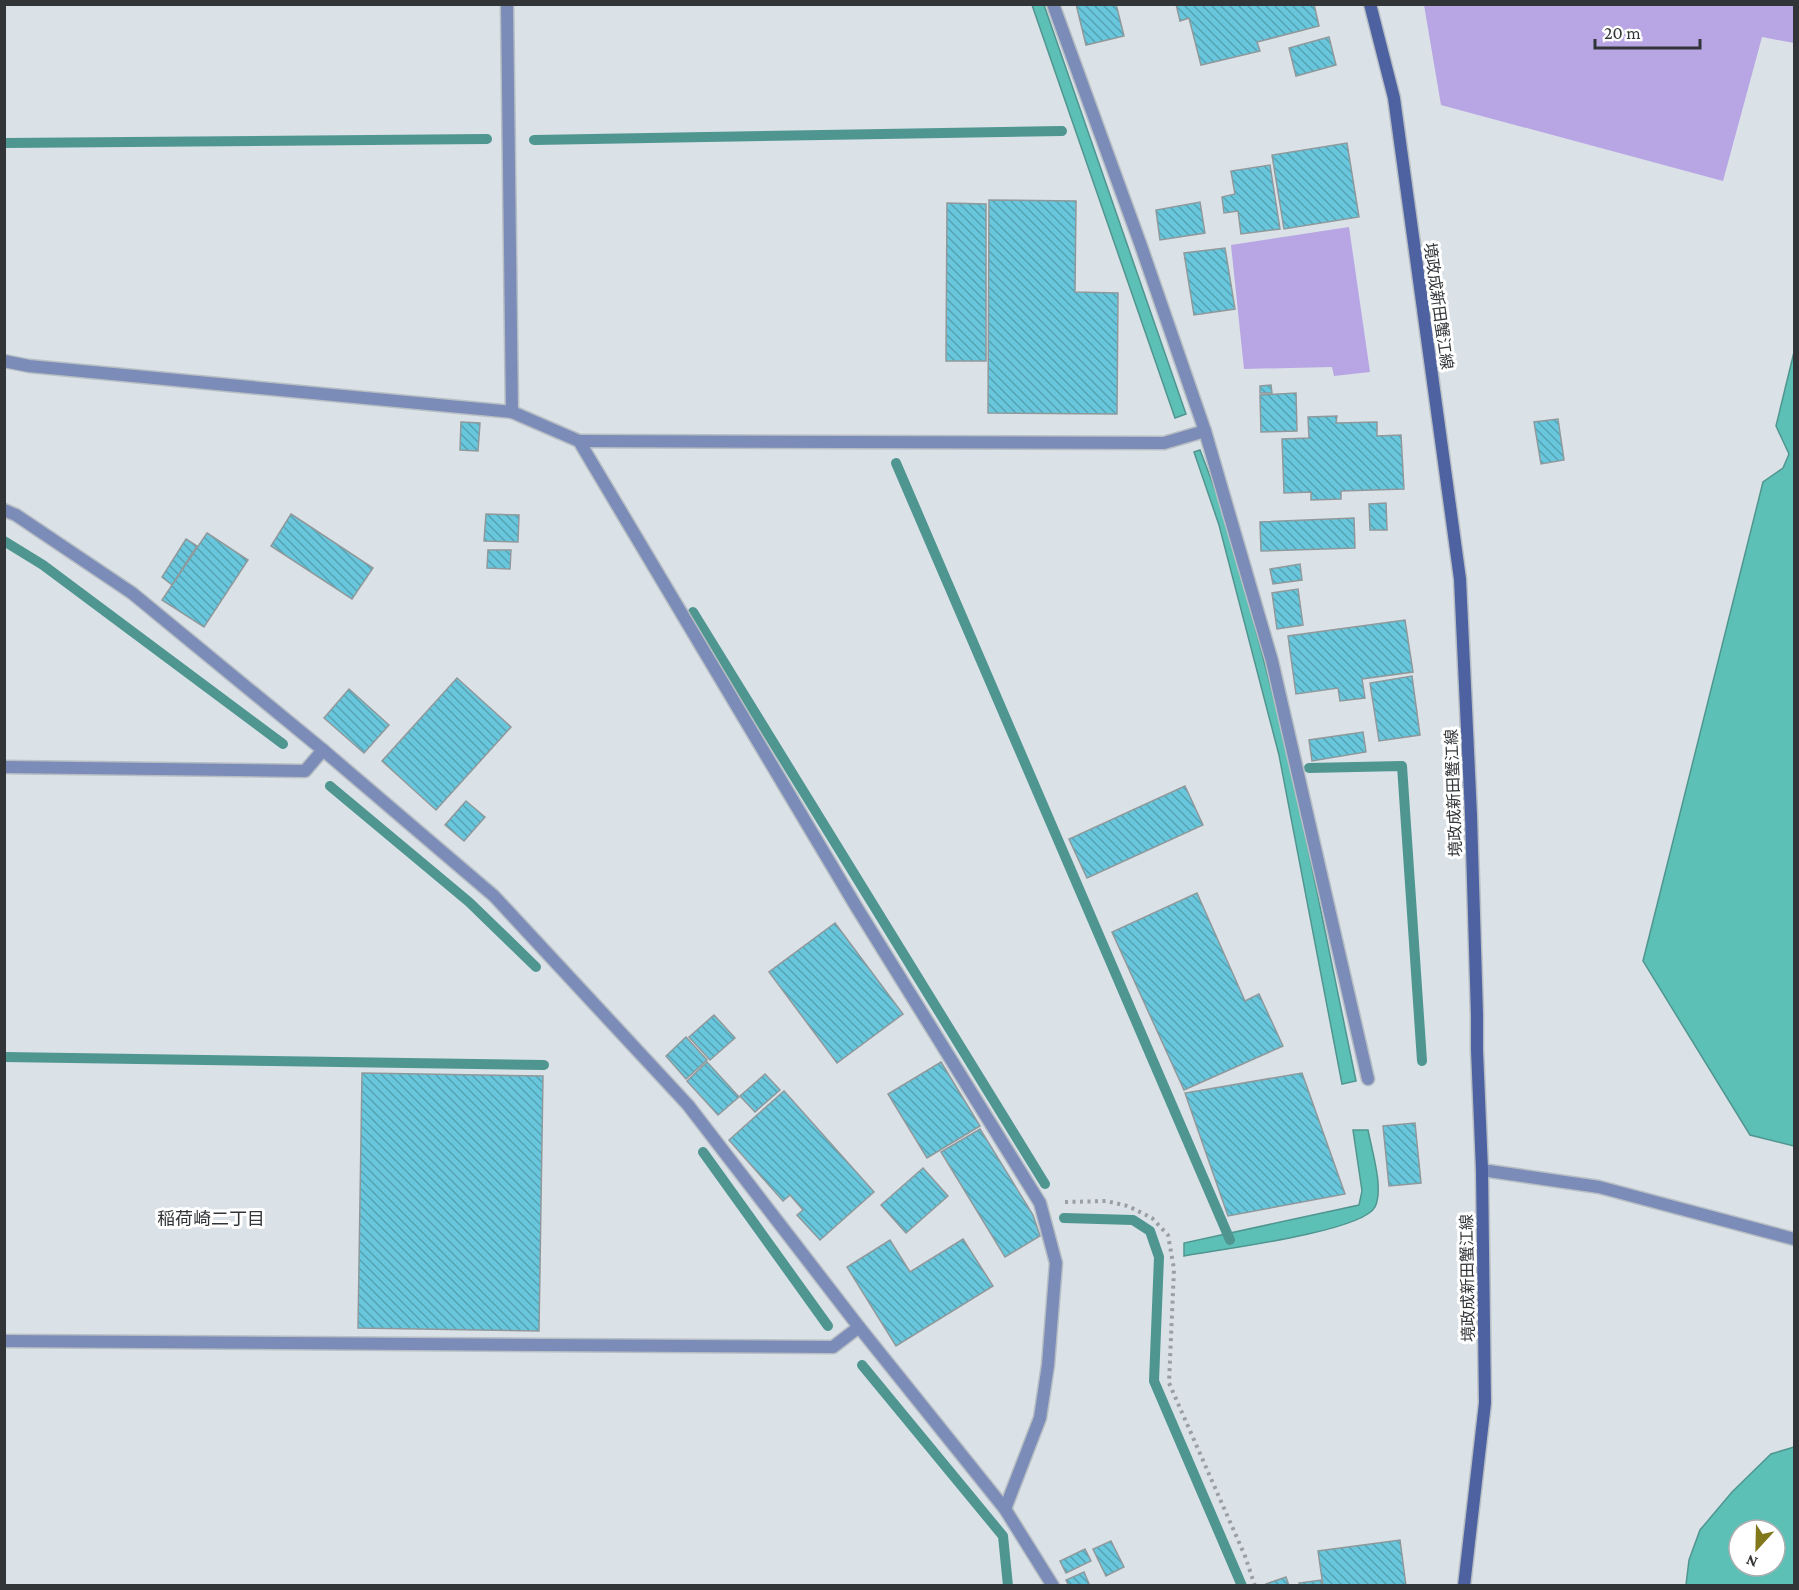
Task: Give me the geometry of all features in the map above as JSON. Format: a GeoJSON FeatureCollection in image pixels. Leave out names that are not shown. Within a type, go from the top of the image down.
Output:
{"type":"FeatureCollection","features":[{"type":"Feature","properties":{"kind":"main road","name":"境政成新田蟹江線"},"geometry":{"type":"LineString","coordinates":[[1370,4],[1394,98],[1460,579],[1478,1014],[1485,1403],[1464,1586]]}},
{"type":"Feature","properties":{"kind":"street"},"geometry":{"type":"LineString","coordinates":[[507,4],[512,412]]}},
{"type":"Feature","properties":{"kind":"street"},"geometry":{"type":"LineString","coordinates":[[1053,4],[1140,243],[1205,432],[1272,661],[1368,1079]]}},
{"type":"Feature","properties":{"kind":"street"},"geometry":{"type":"LineString","coordinates":[[4,361],[41,368],[512,412],[579,441],[1164,443],[1205,432]]}},
{"type":"Feature","properties":{"kind":"street"},"geometry":{"type":"LineString","coordinates":[[579,441],[857,908],[1040,1203],[1056,1263],[1048,1365],[1040,1418],[1005,1509]]}},
{"type":"Feature","properties":{"kind":"street"},"geometry":{"type":"LineString","coordinates":[[4,510],[16,515],[132,593],[323,750],[494,896],[688,1106],[859,1327],[1005,1509],[1053,1586]]}},
{"type":"Feature","properties":{"kind":"street"},"geometry":{"type":"LineString","coordinates":[[4,767],[305,771],[323,750]]}},
{"type":"Feature","properties":{"kind":"street"},"geometry":{"type":"LineString","coordinates":[[1482,1170],[1599,1187],[1794,1239]]}},
{"type":"Feature","properties":{"kind":"street"},"geometry":{"type":"LineString","coordinates":[[4,1341],[833,1347],[859,1327]]}},
{"type":"Feature","properties":{"kind":"path"},"geometry":{"type":"LineString","coordinates":[[1040,1203],[1106,1201],[1128,1206],[1152,1218],[1168,1235],[1174,1269],[1169,1383],[1245,1556],[1255,1586]]}},
{"type":"Feature","properties":{"kind":"shaded area"},"geometry":{"type":"Polygon","coordinates":[[[1032,5],[1044,5],[1186,414],[1175,418],[1032,5]]]}},
{"type":"Feature","properties":{"kind":"shaded area"},"geometry":{"type":"Polygon","coordinates":[[[1424,5],[1794,5],[1794,43],[1762,37],[1723,181],[1441,105],[1424,5]]]}},
{"type":"Feature","properties":{"kind":"shaded area"},"geometry":{"type":"Polygon","coordinates":[[[1349,227],[1370,372],[1334,376],[1332,367],[1244,369],[1231,245],[1349,227]]]}},
{"type":"Feature","properties":{"kind":"shaded area"},"geometry":{"type":"Polygon","coordinates":[[[1794,352],[1794,1146],[1750,1135],[1643,961],[1763,482],[1783,468],[1789,454],[1776,426],[1794,352]]]}},
{"type":"Feature","properties":{"kind":"shaded area"},"geometry":{"type":"Polygon","coordinates":[[[1200,450],[1227,521],[1289,756],[1356,1081],[1342,1084],[1279,755],[1219,525],[1194,452],[1200,450]]]}},
{"type":"Feature","properties":{"kind":"shaded area"},"geometry":{"type":"Polygon","coordinates":[[[1353,1130],[1368,1130],[1378,1180],[1375,1207],[1364,1216],[1344,1224],[1287,1239],[1184,1256],[1184,1243],[1359,1205],[1362,1191],[1353,1130]]]}},
{"type":"Feature","properties":{"kind":"shaded area"},"geometry":{"type":"Polygon","coordinates":[[[1794,1447],[1794,1585],[1686,1585],[1689,1560],[1700,1530],[1732,1492],[1771,1454],[1794,1447]]]}},
{"type":"Feature","properties":{"kind":"building"},"geometry":{"type":"Polygon","coordinates":[[[1076,4],[1116,4],[1124,36],[1086,45],[1076,4]]]}},
{"type":"Feature","properties":{"kind":"building"},"geometry":{"type":"Polygon","coordinates":[[[1176,4],[1314,4],[1319,26],[1257,42],[1260,51],[1201,65],[1189,18],[1180,21],[1176,4]]]}},
{"type":"Feature","properties":{"kind":"building"},"geometry":{"type":"Polygon","coordinates":[[[1329,37],[1336,65],[1296,76],[1289,48],[1329,37]]]}},
{"type":"Feature","properties":{"kind":"building"},"geometry":{"type":"Polygon","coordinates":[[[1347,143],[1359,217],[1284,229],[1272,155],[1347,143]]]}},
{"type":"Feature","properties":{"kind":"building"},"geometry":{"type":"Polygon","coordinates":[[[1270,165],[1280,229],[1241,234],[1238,211],[1224,213],[1222,197],[1235,194],[1231,171],[1270,165]]]}},
{"type":"Feature","properties":{"kind":"building"},"geometry":{"type":"Polygon","coordinates":[[[989,200],[1076,201],[1075,292],[1118,293],[1117,414],[988,413],[989,200]]]}},
{"type":"Feature","properties":{"kind":"building"},"geometry":{"type":"Polygon","coordinates":[[[1200,202],[1205,233],[1160,240],[1156,210],[1200,202]]]}},
{"type":"Feature","properties":{"kind":"building"},"geometry":{"type":"Polygon","coordinates":[[[947,203],[986,204],[986,361],[946,361],[947,203]]]}},
{"type":"Feature","properties":{"kind":"building"},"geometry":{"type":"Polygon","coordinates":[[[1225,248],[1235,309],[1194,315],[1184,253],[1225,248]]]}},
{"type":"Feature","properties":{"kind":"building"},"geometry":{"type":"Polygon","coordinates":[[[1271,385],[1272,393],[1260,393],[1260,386],[1271,385]]]}},
{"type":"Feature","properties":{"kind":"building"},"geometry":{"type":"Polygon","coordinates":[[[1296,393],[1297,431],[1261,432],[1260,395],[1296,393]]]}},
{"type":"Feature","properties":{"kind":"building"},"geometry":{"type":"Polygon","coordinates":[[[1337,416],[1336,423],[1377,422],[1377,436],[1401,435],[1404,489],[1341,491],[1341,499],[1311,500],[1311,492],[1284,493],[1282,439],[1309,438],[1308,417],[1337,416]]]}},
{"type":"Feature","properties":{"kind":"building"},"geometry":{"type":"Polygon","coordinates":[[[1558,419],[1564,460],[1541,464],[1534,422],[1558,419]]]}},
{"type":"Feature","properties":{"kind":"building"},"geometry":{"type":"Polygon","coordinates":[[[461,422],[480,423],[478,451],[460,450],[461,422]]]}},
{"type":"Feature","properties":{"kind":"building"},"geometry":{"type":"Polygon","coordinates":[[[1386,503],[1387,530],[1370,530],[1369,504],[1386,503]]]}},
{"type":"Feature","properties":{"kind":"building"},"geometry":{"type":"Polygon","coordinates":[[[291,514],[373,568],[352,599],[271,546],[291,514]]]}},
{"type":"Feature","properties":{"kind":"building"},"geometry":{"type":"Polygon","coordinates":[[[486,514],[519,515],[518,542],[484,541],[486,514]]]}},
{"type":"Feature","properties":{"kind":"building"},"geometry":{"type":"Polygon","coordinates":[[[1354,518],[1355,548],[1261,551],[1260,522],[1354,518]]]}},
{"type":"Feature","properties":{"kind":"building"},"geometry":{"type":"Polygon","coordinates":[[[207,533],[248,560],[204,627],[162,600],[207,533]]]}},
{"type":"Feature","properties":{"kind":"building"},"geometry":{"type":"Polygon","coordinates":[[[186,539],[197,546],[172,585],[162,577],[186,539]]]}},
{"type":"Feature","properties":{"kind":"building"},"geometry":{"type":"Polygon","coordinates":[[[488,550],[511,550],[510,569],[487,568],[488,550]]]}},
{"type":"Feature","properties":{"kind":"building"},"geometry":{"type":"Polygon","coordinates":[[[1300,564],[1302,580],[1273,584],[1270,569],[1300,564]]]}},
{"type":"Feature","properties":{"kind":"building"},"geometry":{"type":"Polygon","coordinates":[[[1298,589],[1303,625],[1277,629],[1272,593],[1298,589]]]}},
{"type":"Feature","properties":{"kind":"building"},"geometry":{"type":"Polygon","coordinates":[[[1405,620],[1413,672],[1362,679],[1365,698],[1340,701],[1338,688],[1296,694],[1288,636],[1405,620]]]}},
{"type":"Feature","properties":{"kind":"building"},"geometry":{"type":"Polygon","coordinates":[[[1412,676],[1420,735],[1379,741],[1370,683],[1412,676]]]}},
{"type":"Feature","properties":{"kind":"building"},"geometry":{"type":"Polygon","coordinates":[[[457,678],[511,727],[436,810],[382,761],[457,678]]]}},
{"type":"Feature","properties":{"kind":"building"},"geometry":{"type":"Polygon","coordinates":[[[349,689],[389,725],[364,753],[324,718],[349,689]]]}},
{"type":"Feature","properties":{"kind":"building"},"geometry":{"type":"Polygon","coordinates":[[[1363,732],[1366,752],[1312,761],[1309,740],[1363,732]]]}},
{"type":"Feature","properties":{"kind":"building"},"geometry":{"type":"Polygon","coordinates":[[[1185,786],[1203,825],[1087,878],[1069,839],[1185,786]]]}},
{"type":"Feature","properties":{"kind":"building"},"geometry":{"type":"Polygon","coordinates":[[[466,801],[485,817],[464,841],[445,825],[466,801]]]}},
{"type":"Feature","properties":{"kind":"building"},"geometry":{"type":"Polygon","coordinates":[[[1197,893],[1245,1001],[1259,994],[1283,1046],[1184,1090],[1112,932],[1197,893]]]}},
{"type":"Feature","properties":{"kind":"building"},"geometry":{"type":"Polygon","coordinates":[[[835,923],[903,1014],[837,1063],[769,972],[835,923]]]}},
{"type":"Feature","properties":{"kind":"building"},"geometry":{"type":"Polygon","coordinates":[[[714,1015],[735,1038],[710,1060],[689,1037],[714,1015]]]}},
{"type":"Feature","properties":{"kind":"building"},"geometry":{"type":"Polygon","coordinates":[[[686,1037],[707,1060],[686,1079],[666,1056],[686,1037]]]}},
{"type":"Feature","properties":{"kind":"building"},"geometry":{"type":"Polygon","coordinates":[[[707,1062],[739,1097],[718,1115],[687,1081],[707,1062]]]}},
{"type":"Feature","properties":{"kind":"building"},"geometry":{"type":"Polygon","coordinates":[[[941,1062],[980,1126],[927,1158],[888,1094],[941,1062]]]}},
{"type":"Feature","properties":{"kind":"building"},"geometry":{"type":"Polygon","coordinates":[[[362,1073],[543,1076],[539,1331],[358,1328],[362,1073]]]}},
{"type":"Feature","properties":{"kind":"building"},"geometry":{"type":"Polygon","coordinates":[[[1302,1073],[1345,1194],[1228,1216],[1185,1093],[1302,1073]]]}},
{"type":"Feature","properties":{"kind":"building"},"geometry":{"type":"Polygon","coordinates":[[[765,1074],[780,1090],[755,1112],[740,1096],[765,1074]]]}},
{"type":"Feature","properties":{"kind":"building"},"geometry":{"type":"Polygon","coordinates":[[[784,1091],[874,1192],[820,1240],[797,1215],[803,1210],[790,1195],[783,1201],[729,1140],[784,1091]]]}},
{"type":"Feature","properties":{"kind":"building"},"geometry":{"type":"Polygon","coordinates":[[[1415,1123],[1421,1183],[1389,1186],[1383,1126],[1415,1123]]]}},
{"type":"Feature","properties":{"kind":"building"},"geometry":{"type":"Polygon","coordinates":[[[980,1129],[1033,1215],[1040,1236],[1005,1257],[941,1152],[980,1129]]]}},
{"type":"Feature","properties":{"kind":"building"},"geometry":{"type":"Polygon","coordinates":[[[923,1168],[948,1196],[906,1233],[881,1205],[923,1168]]]}},
{"type":"Feature","properties":{"kind":"building"},"geometry":{"type":"Polygon","coordinates":[[[963,1239],[993,1286],[896,1346],[847,1267],[890,1240],[910,1272],[963,1239]]]}},
{"type":"Feature","properties":{"kind":"building"},"geometry":{"type":"Polygon","coordinates":[[[1400,1540],[1406,1586],[1323,1586],[1318,1551],[1400,1540]]]}},
{"type":"Feature","properties":{"kind":"building"},"geometry":{"type":"Polygon","coordinates":[[[1111,1541],[1124,1567],[1106,1576],[1093,1549],[1111,1541]]]}},
{"type":"Feature","properties":{"kind":"building"},"geometry":{"type":"Polygon","coordinates":[[[1085,1549],[1091,1561],[1066,1573],[1060,1561],[1085,1549]]]}},
{"type":"Feature","properties":{"kind":"building"},"geometry":{"type":"Polygon","coordinates":[[[1084,1572],[1090,1586],[1069,1586],[1066,1580],[1084,1572]]]}},
{"type":"Feature","properties":{"kind":"building"},"geometry":{"type":"Polygon","coordinates":[[[1286,1577],[1289,1586],[1267,1586],[1266,1584],[1286,1577]]]}},
{"type":"Feature","properties":{"kind":"building"},"geometry":{"type":"Polygon","coordinates":[[[1321,1580],[1322,1586],[1300,1586],[1299,1583],[1321,1580]]]}},
{"type":"Feature","properties":{"kind":"waterway"},"geometry":{"type":"LineString","coordinates":[[534,140],[1062,131]]}},
{"type":"Feature","properties":{"kind":"waterway"},"geometry":{"type":"LineString","coordinates":[[4,143],[487,139]]}},
{"type":"Feature","properties":{"kind":"waterway"},"geometry":{"type":"LineString","coordinates":[[896,463],[1230,1240]]}},
{"type":"Feature","properties":{"kind":"waterway"},"geometry":{"type":"LineString","coordinates":[[4,541],[43,565],[283,744]]}},
{"type":"Feature","properties":{"kind":"waterway"},"geometry":{"type":"LineString","coordinates":[[693,612],[1045,1184]]}},
{"type":"Feature","properties":{"kind":"waterway"},"geometry":{"type":"LineString","coordinates":[[1309,768],[1402,766],[1422,1061]]}},
{"type":"Feature","properties":{"kind":"waterway"},"geometry":{"type":"LineString","coordinates":[[330,786],[469,902],[536,967]]}},
{"type":"Feature","properties":{"kind":"waterway"},"geometry":{"type":"LineString","coordinates":[[4,1057],[544,1065]]}},
{"type":"Feature","properties":{"kind":"waterway"},"geometry":{"type":"LineString","coordinates":[[703,1152],[828,1326]]}},
{"type":"Feature","properties":{"kind":"waterway"},"geometry":{"type":"LineString","coordinates":[[1064,1218],[1133,1220],[1150,1231],[1159,1257],[1154,1381],[1242,1586]]}},
{"type":"Feature","properties":{"kind":"waterway"},"geometry":{"type":"LineString","coordinates":[[862,1365],[1003,1536],[1008,1586]]}},
{"type":"Feature","properties":{"kind":"district","name":"稲荷崎二丁目"},"geometry":{"type":"Point","coordinates":[211,1219]}}]}
